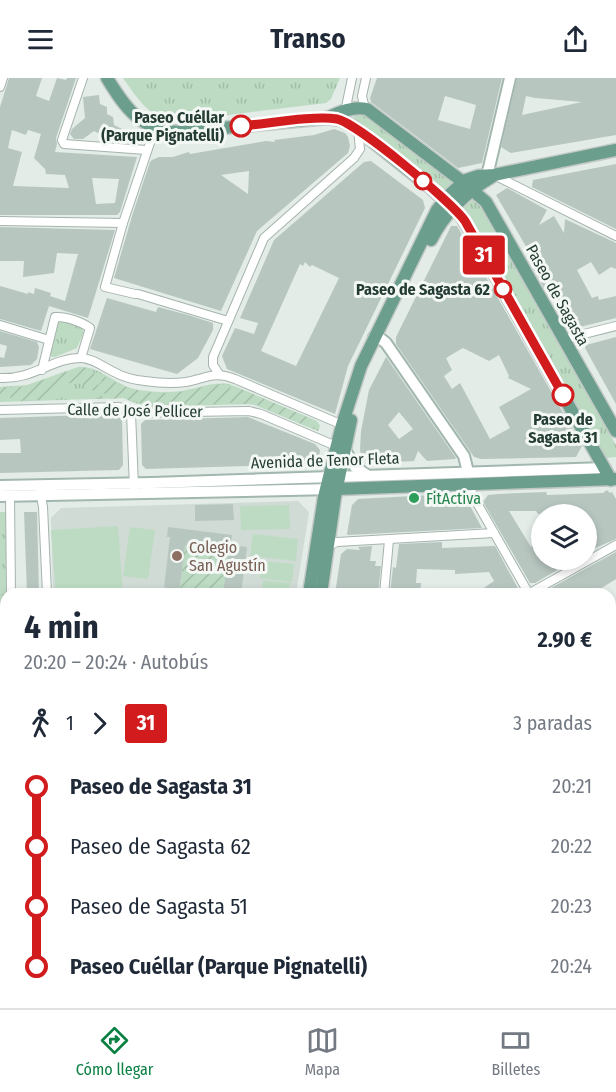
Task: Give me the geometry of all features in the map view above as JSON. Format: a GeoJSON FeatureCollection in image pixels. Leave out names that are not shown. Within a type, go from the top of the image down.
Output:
{"type":"FeatureCollection","features":[{"type":"Feature","properties":{"kind":"main road"},"geometry":{"type":"LineString","coordinates":[[107,78],[128,110],[142,121],[155,128],[181,132],[327,118],[344,110],[365,108]]}},
{"type":"Feature","properties":{"kind":"main road"},"geometry":{"type":"LineString","coordinates":[[489,177],[510,78]]}},
{"type":"Feature","properties":{"kind":"main road","name":"Paseo de Sagasta"},"geometry":{"type":"LineString","coordinates":[[365,108],[486,202],[616,431]]}},
{"type":"Feature","properties":{"kind":"main road"},"geometry":{"type":"LineString","coordinates":[[327,118],[354,127],[449,203],[467,225],[610,468],[614,482]]}},
{"type":"Feature","properties":{"kind":"main road"},"geometry":{"type":"LineString","coordinates":[[310,588],[356,378],[378,338],[435,213],[468,186],[474,177],[489,177],[616,150]]}},
{"type":"Feature","properties":{"kind":"main road"},"geometry":{"type":"LineString","coordinates":[[378,338],[464,456],[468,472]]}},
{"type":"Feature","properties":{"kind":"main road"},"geometry":{"type":"LineString","coordinates":[[341,448],[353,464],[367,476]]}},
{"type":"Feature","properties":{"kind":"main road","name":"Avenida de Tenor Fleta"},"geometry":{"type":"LineString","coordinates":[[5,496],[334,476],[610,468]]}},
{"type":"Feature","properties":{"kind":"main road","name":"Avenida de Tenor Fleta"},"geometry":{"type":"LineString","coordinates":[[0,486],[35,484],[135,488],[332,489],[614,482]]}},
{"type":"Feature","properties":{"kind":"main road"},"geometry":{"type":"LineString","coordinates":[[322,588],[328,546],[332,489]]}},
{"type":"Feature","properties":{"kind":"street"},"geometry":{"type":"LineString","coordinates":[[0,87],[3,78]]}},
{"type":"Feature","properties":{"kind":"street"},"geometry":{"type":"LineString","coordinates":[[83,78],[62,140],[64,144],[146,150]]}},
{"type":"Feature","properties":{"kind":"street"},"geometry":{"type":"LineString","coordinates":[[219,374],[213,365],[213,357],[264,238],[354,158],[360,148],[354,127],[344,110],[352,78]]}},
{"type":"Feature","properties":{"kind":"street"},"geometry":{"type":"LineString","coordinates":[[365,108],[362,96],[366,78]]}},
{"type":"Feature","properties":{"kind":"street"},"geometry":{"type":"LineString","coordinates":[[155,128],[146,150],[105,286],[228,321]]}},
{"type":"Feature","properties":{"kind":"street"},"geometry":{"type":"LineString","coordinates":[[486,202],[489,177],[616,236]]}},
{"type":"Feature","properties":{"kind":"street"},"geometry":{"type":"LineString","coordinates":[[0,221],[123,223]]}},
{"type":"Feature","properties":{"kind":"street"},"geometry":{"type":"LineString","coordinates":[[42,370],[55,317],[60,316],[90,328],[81,358]]}},
{"type":"Feature","properties":{"kind":"street"},"geometry":{"type":"LineString","coordinates":[[0,325],[49,340]]}},
{"type":"Feature","properties":{"kind":"street"},"geometry":{"type":"LineString","coordinates":[[564,339],[616,326]]}},
{"type":"Feature","properties":{"kind":"street"},"geometry":{"type":"LineString","coordinates":[[0,378],[20,378],[81,358],[125,377],[159,383],[187,381],[219,374],[345,426]]}},
{"type":"Feature","properties":{"kind":"street","name":"Calle de José Pellicer"},"geometry":{"type":"LineString","coordinates":[[0,410],[118,407],[131,413],[249,411],[341,448]]}},
{"type":"Feature","properties":{"kind":"street"},"geometry":{"type":"LineString","coordinates":[[131,413],[135,488]]}},
{"type":"Feature","properties":{"kind":"street"},"geometry":{"type":"LineString","coordinates":[[468,472],[469,485],[526,588]]}},
{"type":"Feature","properties":{"kind":"street"},"geometry":{"type":"LineString","coordinates":[[35,484],[42,495],[46,588]]}},
{"type":"Feature","properties":{"kind":"street"},"geometry":{"type":"LineString","coordinates":[[5,496],[11,588]]}},
{"type":"Feature","properties":{"kind":"street"},"geometry":{"type":"LineString","coordinates":[[328,546],[337,542],[494,533]]}},
{"type":"Feature","properties":{"kind":"street"},"geometry":{"type":"LineString","coordinates":[[385,588],[389,540]]}},
{"type":"Feature","properties":{"kind":"street"},"geometry":{"type":"LineString","coordinates":[[540,588],[616,545]]}},
{"type":"Feature","properties":{"kind":"shaded area","name":"Colegio San Agustín"},"geometry":{"type":"Polygon","coordinates":[[[298,501],[309,512],[297,588],[53,588],[51,518],[61,508],[298,501]]]}},
{"type":"Feature","properties":{"kind":"green space"},"geometry":{"type":"Polygon","coordinates":[[[123,78],[340,78],[331,99],[326,103],[179,121],[160,117],[152,112],[140,101],[123,78]]]}},
{"type":"Feature","properties":{"kind":"green space"},"geometry":{"type":"Polygon","coordinates":[[[352,114],[366,115],[459,187],[450,195],[356,121],[352,114]]]}},
{"type":"Feature","properties":{"kind":"green space"},"geometry":{"type":"Polygon","coordinates":[[[474,199],[482,207],[616,445],[616,457],[605,458],[465,213],[464,206],[474,199]]]}},
{"type":"Feature","properties":{"kind":"green space"},"geometry":{"type":"Polygon","coordinates":[[[60,320],[81,326],[84,332],[77,348],[52,357],[49,353],[60,320]]]}},
{"type":"Feature","properties":{"kind":"green space"},"geometry":{"type":"Polygon","coordinates":[[[78,367],[94,369],[123,385],[144,391],[177,392],[229,384],[317,421],[320,426],[318,431],[252,404],[152,407],[123,398],[0,402],[0,387],[27,385],[78,367]]]}},
{"type":"Feature","properties":{"kind":"green space"},"geometry":{"type":"Polygon","coordinates":[[[81,367],[93,369],[100,381],[97,383],[102,390],[100,394],[105,399],[99,399],[88,387],[71,383],[54,387],[44,400],[14,401],[10,397],[0,398],[0,387],[22,387],[81,367]]]}},
{"type":"Feature","properties":{"kind":"green space"},"geometry":{"type":"Polygon","coordinates":[[[95,370],[116,383],[149,392],[173,393],[214,385],[231,385],[227,404],[150,406],[123,398],[109,399],[99,384],[102,381],[95,370]]]}},
{"type":"Feature","properties":{"kind":"green space"},"geometry":{"type":"Polygon","coordinates":[[[234,386],[312,419],[308,427],[258,405],[230,403],[234,386]]]}},
{"type":"Feature","properties":{"kind":"green space"},"geometry":{"type":"Polygon","coordinates":[[[289,505],[290,529],[241,530],[240,506],[289,505]]]}},
{"type":"Feature","properties":{"kind":"green space"},"geometry":{"type":"Polygon","coordinates":[[[0,512],[8,512],[9,588],[0,588],[0,512]]]}},
{"type":"Feature","properties":{"kind":"green space"},"geometry":{"type":"Polygon","coordinates":[[[118,526],[123,588],[56,588],[51,530],[118,526]]]}},
{"type":"Feature","properties":{"kind":"green space"},"geometry":{"type":"Polygon","coordinates":[[[130,527],[155,530],[148,579],[123,576],[130,527]]]}},
{"type":"Feature","properties":{"kind":"green space"},"geometry":{"type":"Polygon","coordinates":[[[253,534],[298,539],[296,561],[250,556],[253,534]]]}},
{"type":"Feature","properties":{"kind":"green space"},"geometry":{"type":"Polygon","coordinates":[[[185,545],[229,551],[224,588],[180,588],[185,545]]]}},
{"type":"Feature","properties":{"kind":"green space"},"geometry":{"type":"Polygon","coordinates":[[[262,561],[294,564],[292,582],[260,578],[262,561]]]}},
{"type":"Feature","properties":{"kind":"green space"},"geometry":{"type":"Polygon","coordinates":[[[263,580],[290,583],[289,588],[262,588],[263,580]]]}},
{"type":"Feature","properties":{"kind":"building"},"geometry":{"type":"Polygon","coordinates":[[[9,78],[42,78],[36,96],[49,101],[57,78],[66,80],[76,78],[56,138],[55,152],[137,157],[120,212],[117,215],[0,215],[0,107],[9,78]],[[12,130],[8,148],[22,152],[13,186],[69,188],[65,175],[46,174],[45,169],[34,158],[41,134],[28,130],[26,135],[12,130]],[[92,178],[96,204],[115,203],[119,179],[92,178]]]}},
{"type":"Feature","properties":{"kind":"building"},"geometry":{"type":"Polygon","coordinates":[[[377,78],[502,78],[482,163],[458,168],[371,102],[370,98],[377,78]],[[445,96],[438,120],[470,129],[476,105],[445,96]]]}},
{"type":"Feature","properties":{"kind":"building"},"geometry":{"type":"Polygon","coordinates":[[[517,78],[616,78],[616,135],[511,153],[501,147],[517,78]],[[526,96],[522,115],[582,102],[526,96]]]}},
{"type":"Feature","properties":{"kind":"building"},"geometry":{"type":"Polygon","coordinates":[[[99,95],[100,104],[107,107],[107,114],[113,117],[114,125],[122,129],[116,142],[94,131],[83,139],[74,139],[70,134],[72,129],[85,118],[83,97],[99,95]]]}},
{"type":"Feature","properties":{"kind":"building"},"geometry":{"type":"Polygon","coordinates":[[[334,129],[345,133],[350,146],[348,153],[257,231],[221,311],[114,278],[132,216],[152,160],[189,152],[190,154],[314,135],[334,129]],[[249,171],[221,175],[248,194],[249,171]]]}},
{"type":"Feature","properties":{"kind":"building"},"geometry":{"type":"Polygon","coordinates":[[[371,161],[423,200],[425,208],[348,366],[335,414],[227,369],[222,356],[235,328],[254,334],[258,323],[240,318],[274,240],[364,162],[371,161]],[[305,262],[303,266],[300,264],[261,351],[296,366],[339,278],[312,265],[310,267],[305,262]]]}},
{"type":"Feature","properties":{"kind":"building"},"geometry":{"type":"Polygon","coordinates":[[[616,164],[616,229],[532,187],[533,180],[616,164]]]}},
{"type":"Feature","properties":{"kind":"building"},"geometry":{"type":"Polygon","coordinates":[[[507,188],[547,210],[539,225],[554,216],[564,233],[565,219],[616,243],[616,269],[611,267],[599,275],[591,262],[577,270],[592,298],[598,296],[599,300],[616,296],[616,318],[576,328],[571,326],[548,286],[544,288],[531,264],[535,262],[496,195],[507,188]]]}},
{"type":"Feature","properties":{"kind":"building"},"geometry":{"type":"Polygon","coordinates":[[[451,226],[457,226],[582,446],[576,457],[481,459],[474,457],[396,344],[396,337],[451,226]],[[463,348],[446,358],[452,370],[444,376],[452,389],[460,383],[490,439],[510,428],[499,407],[531,389],[508,378],[499,355],[489,361],[463,348]]]}},
{"type":"Feature","properties":{"kind":"building"},"geometry":{"type":"Polygon","coordinates":[[[0,227],[115,230],[88,318],[49,306],[41,331],[0,319],[0,286],[28,294],[28,292],[34,294],[35,288],[65,301],[78,254],[57,253],[54,273],[23,277],[24,261],[0,261],[0,227]]]}},
{"type":"Feature","properties":{"kind":"building"},"geometry":{"type":"Polygon","coordinates":[[[107,298],[156,312],[158,307],[188,315],[213,323],[213,330],[198,358],[177,374],[90,349],[107,298]]]}},
{"type":"Feature","properties":{"kind":"building"},"geometry":{"type":"Polygon","coordinates":[[[0,331],[37,342],[39,347],[37,359],[31,365],[0,367],[0,357],[4,358],[7,346],[0,344],[0,331]]]}},
{"type":"Feature","properties":{"kind":"building"},"geometry":{"type":"Polygon","coordinates":[[[616,337],[616,404],[585,348],[586,345],[616,337]]]}},
{"type":"Feature","properties":{"kind":"building"},"geometry":{"type":"Polygon","coordinates":[[[386,357],[456,458],[427,461],[418,451],[414,461],[374,463],[365,460],[360,450],[361,431],[369,390],[386,357]],[[399,412],[388,425],[399,439],[413,429],[399,412]]]}},
{"type":"Feature","properties":{"kind":"building"},"geometry":{"type":"Polygon","coordinates":[[[118,414],[122,418],[123,465],[119,470],[0,473],[0,453],[21,453],[20,439],[0,440],[0,418],[118,414]]]}},
{"type":"Feature","properties":{"kind":"building"},"geometry":{"type":"Polygon","coordinates":[[[248,417],[315,444],[320,450],[319,460],[313,464],[146,469],[142,465],[141,424],[145,420],[248,417]]]}},
{"type":"Feature","properties":{"kind":"building"},"geometry":{"type":"Polygon","coordinates":[[[607,490],[612,492],[616,499],[616,539],[597,547],[597,504],[531,504],[531,511],[509,511],[531,547],[531,570],[557,570],[535,583],[530,583],[483,502],[488,495],[498,494],[603,493],[607,490]]]}},
{"type":"Feature","properties":{"kind":"building"},"geometry":{"type":"Polygon","coordinates":[[[466,493],[469,504],[482,528],[347,534],[352,505],[358,499],[466,493]]]}},
{"type":"Feature","properties":{"kind":"building"},"geometry":{"type":"Polygon","coordinates":[[[233,504],[234,520],[195,521],[195,505],[233,504]]]}},
{"type":"Feature","properties":{"kind":"building"},"geometry":{"type":"Polygon","coordinates":[[[24,512],[37,512],[39,588],[27,588],[24,512]]]}},
{"type":"Feature","properties":{"kind":"building"},"geometry":{"type":"Polygon","coordinates":[[[168,527],[232,535],[231,545],[247,547],[242,588],[224,588],[229,551],[185,545],[180,588],[164,587],[170,537],[167,537],[168,527]]]}},
{"type":"Feature","properties":{"kind":"building"},"geometry":{"type":"Polygon","coordinates":[[[442,542],[442,548],[495,546],[518,588],[484,588],[494,581],[489,572],[455,574],[455,570],[417,569],[416,583],[421,583],[421,588],[391,588],[399,544],[442,542]]]}},
{"type":"Feature","properties":{"kind":"building"},"geometry":{"type":"Polygon","coordinates":[[[372,546],[370,561],[376,561],[375,566],[381,566],[379,588],[336,588],[341,554],[347,549],[360,550],[358,547],[372,546]]]}},
{"type":"Feature","properties":{"kind":"building"},"geometry":{"type":"Polygon","coordinates":[[[616,552],[616,579],[602,588],[551,588],[583,570],[597,570],[597,562],[616,552]]]}},
{"type":"Feature","properties":{"kind":"bus line","name":"31"},"geometry":{"type":"LineString","coordinates":[[241,126],[327,118],[341,120],[358,130],[432,189],[465,221],[563,395]]}},
{"type":"Feature","properties":{"kind":"place","name":"Paseo Cuéllar (Parque Pignatelli)"},"geometry":{"type":"Point","coordinates":[241,126]}},
{"type":"Feature","properties":{"kind":"place","name":"Paseo de Sagasta 62"},"geometry":{"type":"Point","coordinates":[503,289]}},
{"type":"Feature","properties":{"kind":"place","name":"Paseo de Sagasta 31"},"geometry":{"type":"Point","coordinates":[563,395]}},
{"type":"Feature","properties":{"kind":"place","name":"FitActiva"},"geometry":{"type":"Point","coordinates":[414,498]}},
{"type":"Feature","properties":{"kind":"place","name":"Colegio San Agustín"},"geometry":{"type":"Point","coordinates":[177,556]}}]}
